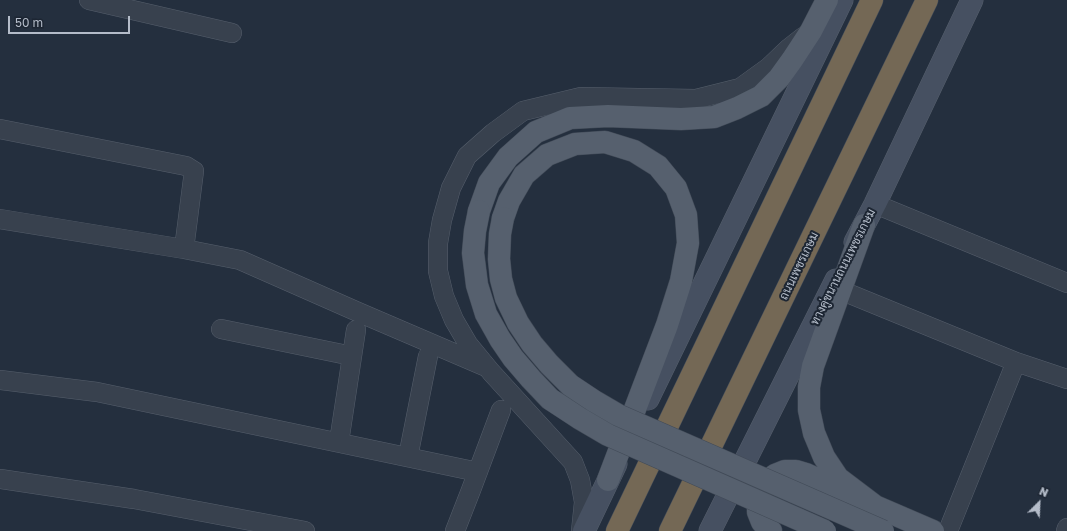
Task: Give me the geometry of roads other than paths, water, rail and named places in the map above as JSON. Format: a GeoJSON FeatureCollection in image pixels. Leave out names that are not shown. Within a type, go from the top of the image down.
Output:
{"type":"FeatureCollection","features":[{"type":"Feature","properties":{"kind":"highway"},"geometry":{"type":"LineString","coordinates":[[617,531],[872,0]]}},
{"type":"Feature","properties":{"kind":"highway","name":"ถนนเพชรเกษม"},"geometry":{"type":"LineString","coordinates":[[670,531],[927,0]]}},
{"type":"Feature","properties":{"kind":"main road"},"geometry":{"type":"LineString","coordinates":[[825,531],[608,435],[550,399],[513,358],[486,314],[477,285],[473,253],[479,210],[489,183],[508,157],[536,132],[570,118],[608,116],[681,119],[714,117],[737,108],[761,96],[779,78],[811,31],[827,0]]}},
{"type":"Feature","properties":{"kind":"main road"},"geometry":{"type":"LineString","coordinates":[[582,531],[842,0]]}},
{"type":"Feature","properties":{"kind":"main road","name":"ทางคู่ขนานถนนเพชรเกษม"},"geometry":{"type":"LineString","coordinates":[[710,531],[875,204],[972,0]]}},
{"type":"Feature","properties":{"kind":"main road"},"geometry":{"type":"LineString","coordinates":[[608,480],[667,325],[680,281],[688,243],[686,215],[676,188],[658,166],[634,150],[605,142],[575,144],[547,155],[524,175],[509,201],[503,218],[500,234],[499,259],[501,279],[506,298],[518,323],[532,344],[549,364],[570,384],[594,401],[618,415],[882,531]]}},
{"type":"Feature","properties":{"kind":"main road"},"geometry":{"type":"LineString","coordinates":[[864,225],[813,366],[809,387],[808,410],[814,433],[824,457],[838,478],[875,506]]}},
{"type":"Feature","properties":{"kind":"main road"},"geometry":{"type":"LineString","coordinates":[[771,531],[762,522],[758,512],[760,490],[766,482],[775,475],[785,471],[796,471],[806,474],[933,531]]}},
{"type":"Feature","properties":{"kind":"street"},"geometry":{"type":"LineString","coordinates":[[89,0],[232,33]]}},
{"type":"Feature","properties":{"kind":"street"},"geometry":{"type":"LineString","coordinates":[[582,531],[584,502],[580,480],[573,462],[468,344],[454,320],[444,296],[438,271],[438,243],[442,220],[451,188],[466,156],[493,133],[523,111],[581,97],[696,99],[740,88],[769,67],[789,48],[811,31]]}},
{"type":"Feature","properties":{"kind":"street"},"geometry":{"type":"LineString","coordinates":[[0,129],[186,166],[194,171],[184,249]]}},
{"type":"Feature","properties":{"kind":"street"},"geometry":{"type":"LineString","coordinates":[[875,204],[1067,283]]}},
{"type":"Feature","properties":{"kind":"street"},"geometry":{"type":"LineString","coordinates":[[0,219],[184,249],[240,260],[487,367]]}},
{"type":"Feature","properties":{"kind":"street"},"geometry":{"type":"LineString","coordinates":[[840,290],[1016,362],[1067,379]]}},
{"type":"Feature","properties":{"kind":"street"},"geometry":{"type":"LineString","coordinates":[[221,328],[352,356]]}},
{"type":"Feature","properties":{"kind":"street"},"geometry":{"type":"LineString","coordinates":[[338,442],[356,330]]}},
{"type":"Feature","properties":{"kind":"street"},"geometry":{"type":"LineString","coordinates":[[408,457],[428,356]]}},
{"type":"Feature","properties":{"kind":"street"},"geometry":{"type":"LineString","coordinates":[[948,531],[1016,362]]}},
{"type":"Feature","properties":{"kind":"street"},"geometry":{"type":"LineString","coordinates":[[0,380],[97,392],[478,472]]}},
{"type":"Feature","properties":{"kind":"street"},"geometry":{"type":"LineString","coordinates":[[454,531],[501,410]]}},
{"type":"Feature","properties":{"kind":"street"},"geometry":{"type":"LineString","coordinates":[[0,479],[134,498],[305,531]]}}]}
